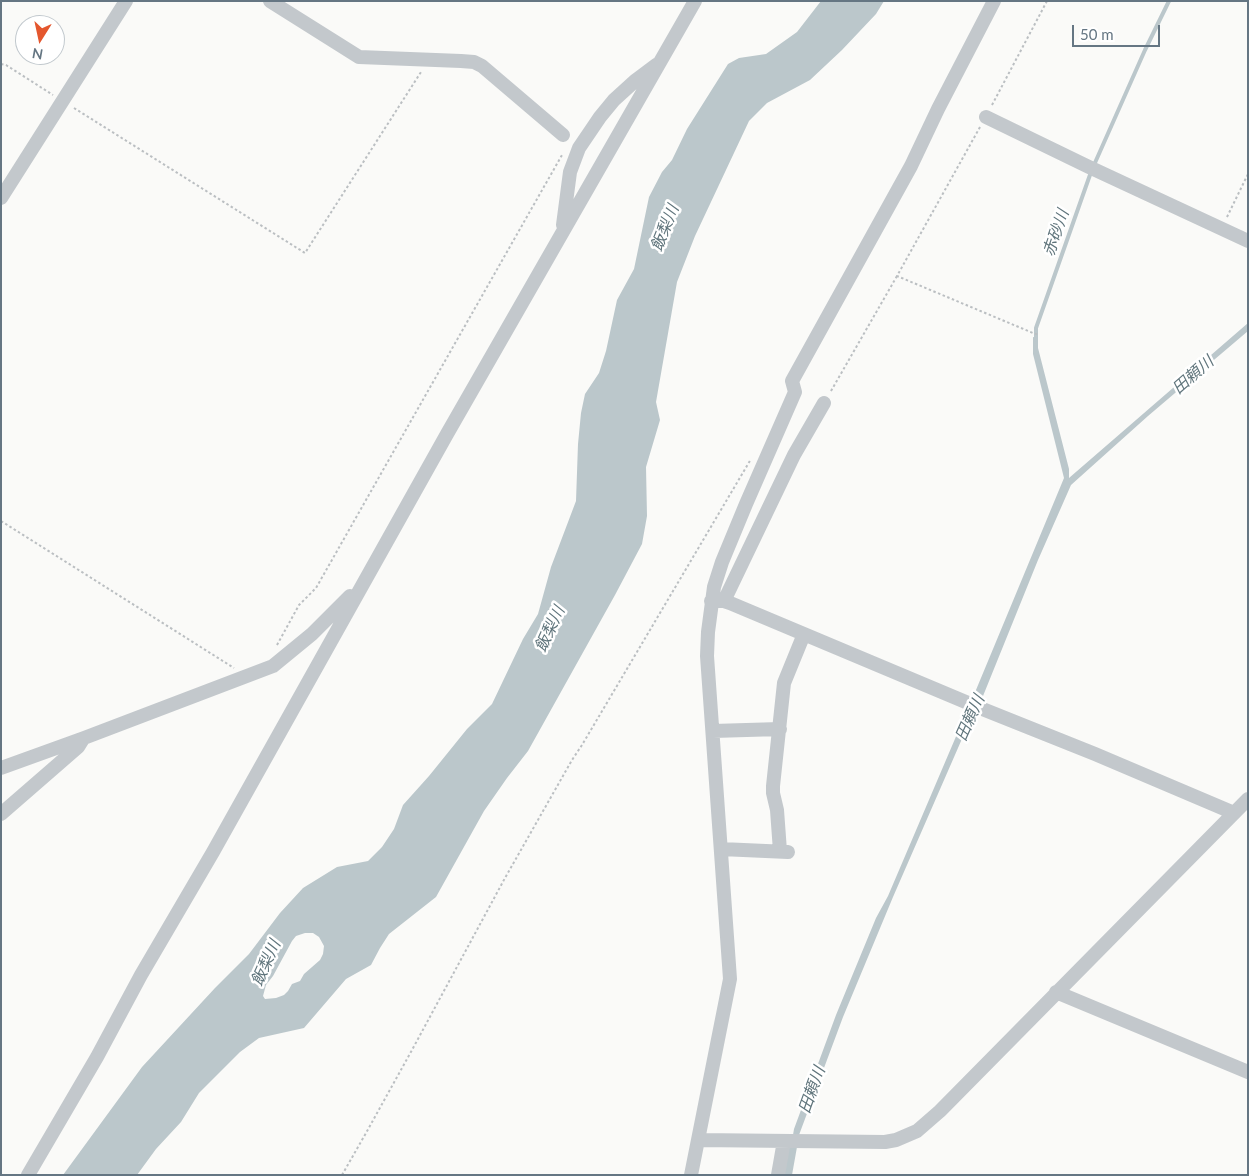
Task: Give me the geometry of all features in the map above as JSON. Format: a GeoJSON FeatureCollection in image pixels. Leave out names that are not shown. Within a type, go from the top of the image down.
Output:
{"type":"FeatureCollection","features":[{"type":"Feature","properties":{"kind":"street"},"geometry":{"type":"LineString","coordinates":[[1,198],[126,1]]}},
{"type":"Feature","properties":{"kind":"street"},"geometry":{"type":"LineString","coordinates":[[270,1],[359,57],[474,62],[482,66],[571,144]]}},
{"type":"Feature","properties":{"kind":"street"},"geometry":{"type":"LineString","coordinates":[[28,1175],[97,1057],[442,442],[694,1]]}},
{"type":"Feature","properties":{"kind":"street"},"geometry":{"type":"LineString","coordinates":[[718,601],[714,587],[722,562],[795,392],[792,381],[911,166],[994,1]]}},
{"type":"Feature","properties":{"kind":"street"},"geometry":{"type":"LineString","coordinates":[[563,231],[570,172],[571,144],[600,117],[614,100],[660,62]]}},
{"type":"Feature","properties":{"kind":"street"},"geometry":{"type":"LineString","coordinates":[[986,117],[1248,241]]}},
{"type":"Feature","properties":{"kind":"street"},"geometry":{"type":"LineString","coordinates":[[691,1175],[730,979],[707,656],[708,632],[718,601],[794,455],[824,404]]}},
{"type":"Feature","properties":{"kind":"street"},"geometry":{"type":"LineString","coordinates":[[1,768],[273,666],[312,634],[365,581]]}},
{"type":"Feature","properties":{"kind":"street"},"geometry":{"type":"LineString","coordinates":[[718,601],[804,634],[1234,813]]}},
{"type":"Feature","properties":{"kind":"street"},"geometry":{"type":"LineString","coordinates":[[721,849],[784,852],[773,793],[784,683],[804,634]]}},
{"type":"Feature","properties":{"kind":"street"},"geometry":{"type":"LineString","coordinates":[[713,731],[780,729]]}},
{"type":"Feature","properties":{"kind":"street"},"geometry":{"type":"LineString","coordinates":[[1,814],[78,747],[84,738]]}},
{"type":"Feature","properties":{"kind":"street"},"geometry":{"type":"LineString","coordinates":[[698,1140],[884,1142],[896,1140],[917,1131],[1248,799]]}},
{"type":"Feature","properties":{"kind":"street"},"geometry":{"type":"LineString","coordinates":[[1056,992],[1248,1072]]}},
{"type":"Feature","properties":{"kind":"street"},"geometry":{"type":"LineString","coordinates":[[778,1175],[786,1141]]}},
{"type":"Feature","properties":{"kind":"path"},"geometry":{"type":"LineString","coordinates":[[824,404],[986,117],[1047,1]]}},
{"type":"Feature","properties":{"kind":"path"},"geometry":{"type":"LineString","coordinates":[[1,64],[6,65],[305,253],[429,60]]}},
{"type":"Feature","properties":{"kind":"path"},"geometry":{"type":"LineString","coordinates":[[277,646],[299,605],[316,588],[571,144]]}},
{"type":"Feature","properties":{"kind":"path"},"geometry":{"type":"LineString","coordinates":[[1222,228],[1248,174]]}},
{"type":"Feature","properties":{"kind":"path"},"geometry":{"type":"LineString","coordinates":[[897,276],[1039,335]]}},
{"type":"Feature","properties":{"kind":"path"},"geometry":{"type":"LineString","coordinates":[[342,1175],[567,768],[750,460]]}},
{"type":"Feature","properties":{"kind":"path"},"geometry":{"type":"LineString","coordinates":[[1,521],[240,672],[244,678]]}},
{"type":"Feature","properties":{"kind":"water","name":"飯梨川"},"geometry":{"type":"Polygon","coordinates":[[[821,1],[884,1],[876,14],[810,80],[767,103],[749,121],[695,236],[677,282],[656,402],[660,420],[646,467],[647,516],[642,544],[528,751],[484,811],[436,897],[389,934],[371,965],[346,979],[304,1028],[259,1038],[240,1052],[199,1093],[181,1122],[156,1149],[137,1175],[63,1175],[142,1067],[249,954],[280,913],[303,888],[337,867],[368,861],[382,847],[394,829],[403,805],[467,729],[492,704],[523,639],[538,614],[551,567],[576,501],[578,444],[585,394],[599,373],[606,351],[617,300],[634,269],[649,197],[662,172],[672,160],[687,129],[728,64],[739,58],[766,54],[797,32],[821,1]],[[313,933],[296,936],[292,941],[266,985],[263,996],[265,999],[284,995],[292,984],[300,981],[304,974],[320,960],[324,946],[319,937],[313,933]]]}},
{"type":"Feature","properties":{"kind":"water","name":"田頼川"},"geometry":{"type":"Polygon","coordinates":[[[1248,323],[1248,331],[1148,416],[1071,485],[1038,560],[983,696],[978,705],[971,702],[1064,478],[1033,354],[1033,337],[1038,338],[1038,348],[1069,469],[1069,478],[1248,323]]]}},
{"type":"Feature","properties":{"kind":"water","name":"田頼川"},"geometry":{"type":"Polygon","coordinates":[[[969,706],[975,709],[843,1017],[799,1135],[793,1135],[836,1015],[876,918],[888,896],[969,706]]]}},
{"type":"Feature","properties":{"kind":"water"},"geometry":{"type":"Polygon","coordinates":[[[789,1147],[797,1147],[792,1175],[784,1175],[789,1147]]]}},
{"type":"Feature","properties":{"kind":"waterway","name":"赤砂川"},"geometry":{"type":"LineString","coordinates":[[1094,165],[1169,1]]}},
{"type":"Feature","properties":{"kind":"waterway","name":"赤砂川"},"geometry":{"type":"LineString","coordinates":[[1036,340],[1036,328],[1091,172]]}}]}
